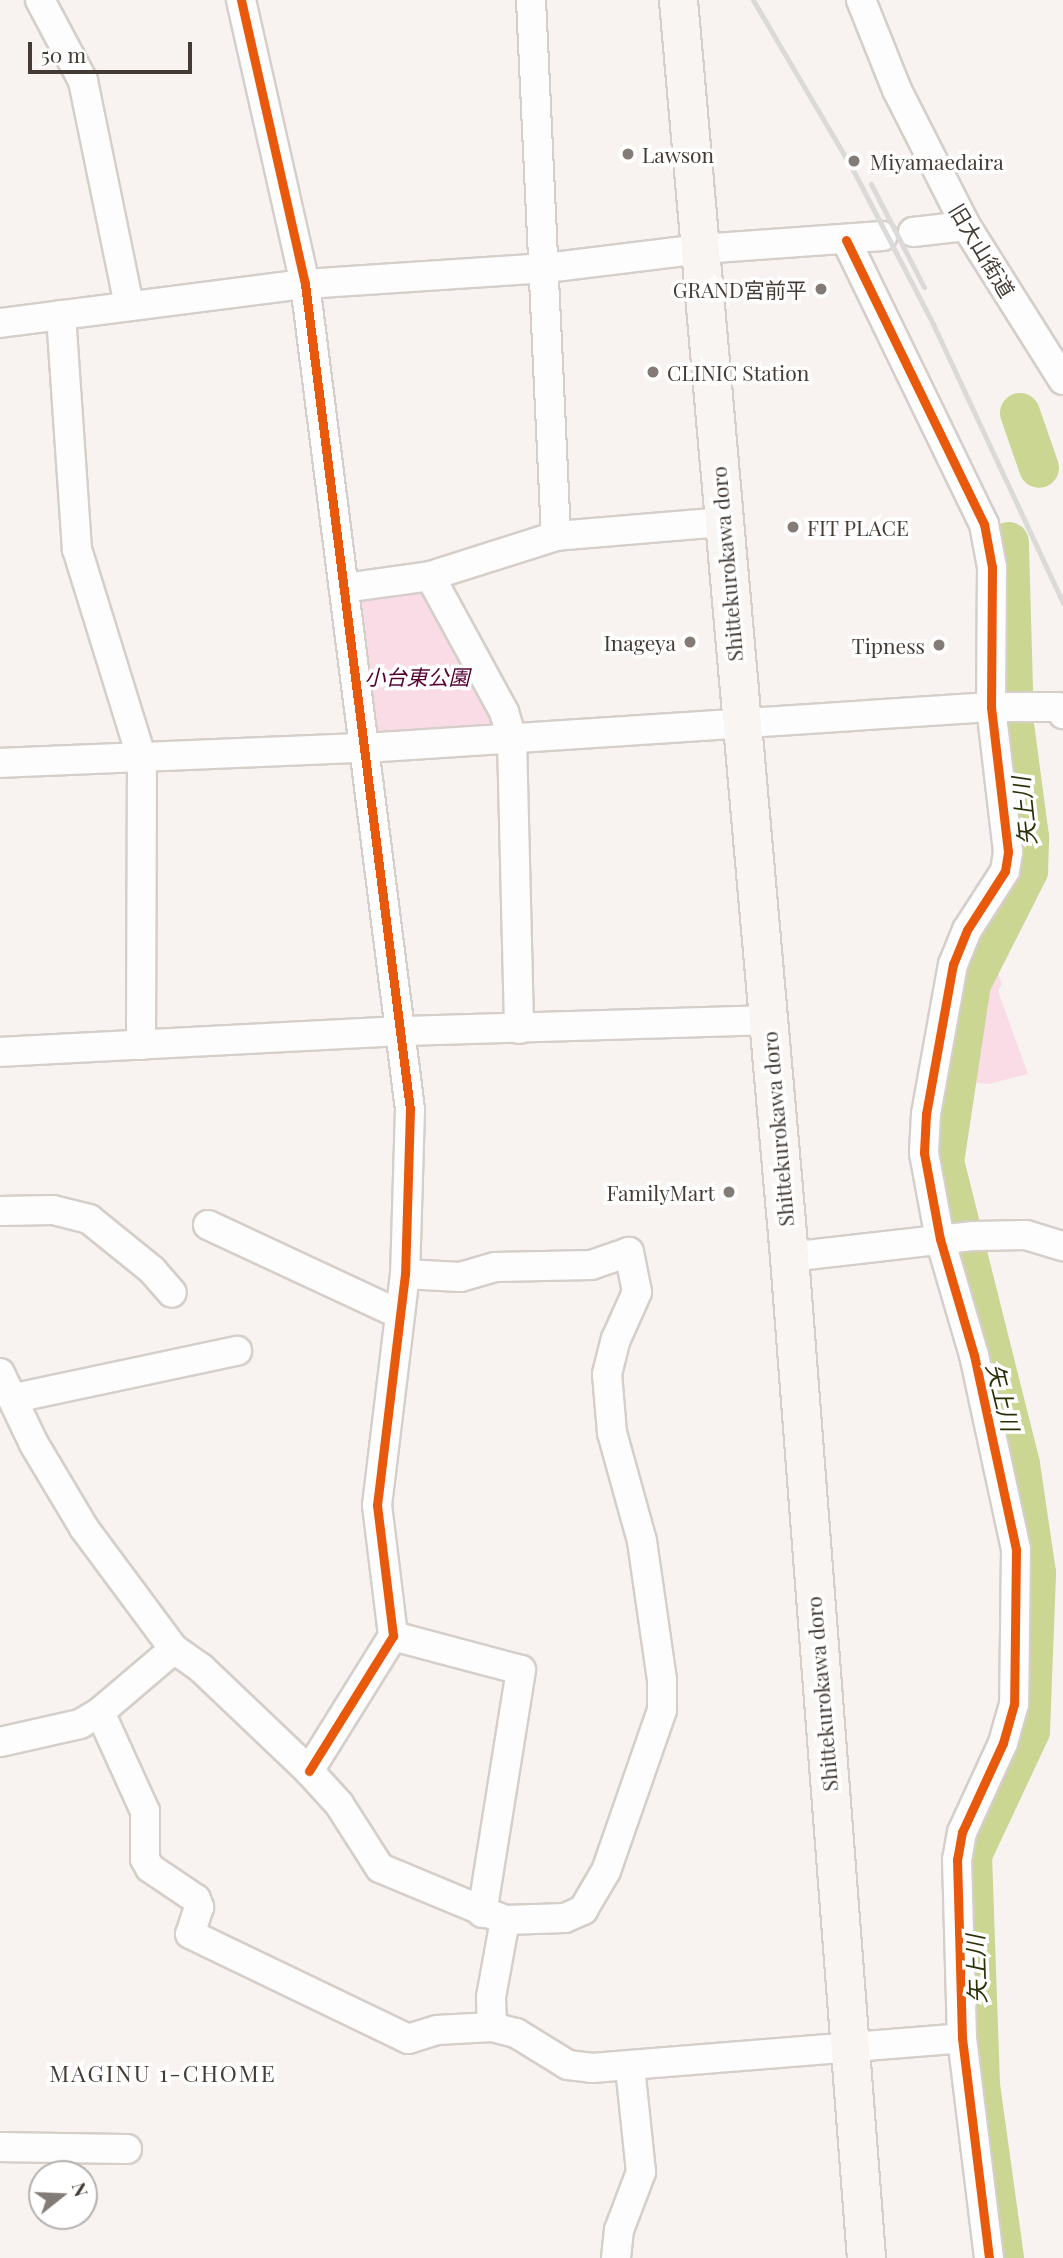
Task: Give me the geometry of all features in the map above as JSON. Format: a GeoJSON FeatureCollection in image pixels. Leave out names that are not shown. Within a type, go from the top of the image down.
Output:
{"type":"FeatureCollection","features":[{"type":"Feature","properties":{"kind":"main road","name":"Shittekurokawa doro"},"geometry":{"type":"LineString","coordinates":[[678,0],[789,1257],[866,2258]]}},
{"type":"Feature","properties":{"kind":"street"},"geometry":{"type":"LineString","coordinates":[[40,0],[83,81],[129,305]]}},
{"type":"Feature","properties":{"kind":"street"},"geometry":{"type":"LineString","coordinates":[[241,0],[305,284],[410,1109],[405,1274],[377,1505],[393,1636],[309,1771]]}},
{"type":"Feature","properties":{"kind":"street"},"geometry":{"type":"LineString","coordinates":[[531,0],[556,536]]}},
{"type":"Feature","properties":{"kind":"street","name":"旧大山街道"},"geometry":{"type":"LineString","coordinates":[[861,0],[897,90],[966,226],[1063,380]]}},
{"type":"Feature","properties":{"kind":"street"},"geometry":{"type":"LineString","coordinates":[[914,232],[966,226]]}},
{"type":"Feature","properties":{"kind":"street"},"geometry":{"type":"LineString","coordinates":[[0,323],[305,284],[545,268],[701,248],[883,236]]}},
{"type":"Feature","properties":{"kind":"street"},"geometry":{"type":"LineString","coordinates":[[846,240],[984,524],[992,566],[1007,707],[1008,852],[1004,871],[967,930],[953,964],[935,1056],[924,1153],[954,1237],[974,1355],[1016,1549],[1014,1704],[1003,1743],[962,1832],[957,1859],[962,2038],[989,2258]]}},
{"type":"Feature","properties":{"kind":"street"},"geometry":{"type":"LineString","coordinates":[[61,315],[77,549],[142,758],[141,1045]]}},
{"type":"Feature","properties":{"kind":"street"},"geometry":{"type":"LineString","coordinates":[[344,588],[430,576],[556,536],[722,522]]}},
{"type":"Feature","properties":{"kind":"street"},"geometry":{"type":"LineString","coordinates":[[430,576],[504,712],[512,739],[519,1029]]}},
{"type":"Feature","properties":{"kind":"street"},"geometry":{"type":"LineString","coordinates":[[0,763],[365,748],[1007,707],[1058,706],[1063,714]]}},
{"type":"Feature","properties":{"kind":"street"},"geometry":{"type":"LineString","coordinates":[[0,1052],[401,1031],[767,1020]]}},
{"type":"Feature","properties":{"kind":"street"},"geometry":{"type":"LineString","coordinates":[[0,1211],[53,1210],[89,1219],[152,1270],[172,1293]]}},
{"type":"Feature","properties":{"kind":"street"},"geometry":{"type":"LineString","coordinates":[[208,1225],[399,1314]]}},
{"type":"Feature","properties":{"kind":"street"},"geometry":{"type":"LineString","coordinates":[[789,1257],[954,1237],[1026,1235],[1063,1246]]}},
{"type":"Feature","properties":{"kind":"street"},"geometry":{"type":"LineString","coordinates":[[0,1373],[15,1398],[34,1444],[84,1528],[174,1649],[201,1668],[309,1771],[339,1804],[380,1868],[493,1917],[565,1918],[583,1910],[606,1871],[662,1710],[662,1680],[642,1541],[612,1433],[607,1374],[616,1339],[636,1292],[629,1252],[591,1265],[495,1267],[460,1277],[405,1274]]}},
{"type":"Feature","properties":{"kind":"street"},"geometry":{"type":"LineString","coordinates":[[15,1398],[237,1351]]}},
{"type":"Feature","properties":{"kind":"street"},"geometry":{"type":"LineString","coordinates":[[393,1636],[521,1670],[493,1917],[492,2027]]}},
{"type":"Feature","properties":{"kind":"street"},"geometry":{"type":"LineString","coordinates":[[0,1742],[80,1724],[100,1713],[174,1649]]}},
{"type":"Feature","properties":{"kind":"street"},"geometry":{"type":"LineString","coordinates":[[100,1713],[145,1811],[145,1858],[150,1868],[196,1899],[199,1907],[190,1934],[408,2039],[437,2030],[492,2027],[516,2033],[568,2065],[630,2067],[962,2038]]}},
{"type":"Feature","properties":{"kind":"street"},"geometry":{"type":"LineString","coordinates":[[616,2258],[619,2230],[641,2172],[630,2067]]}},
{"type":"Feature","properties":{"kind":"street"},"geometry":{"type":"LineString","coordinates":[[0,2147],[127,2149]]}},
{"type":"Feature","properties":{"kind":"green space","name":"小台東公園"},"geometry":{"type":"Polygon","coordinates":[[[419,587],[435,599],[499,714],[494,726],[382,734],[369,723],[355,606],[367,593],[419,587]]]}},
{"type":"Feature","properties":{"kind":"green space"},"geometry":{"type":"Polygon","coordinates":[[[993,959],[1002,984],[998,991],[1028,1074],[989,1084],[966,1082],[975,985],[993,959]]]}},
{"type":"Feature","properties":{"kind":"waterway","name":"矢上川"},"geometry":{"type":"LineString","coordinates":[[1020,413],[1039,468]]}},
{"type":"Feature","properties":{"kind":"waterway","name":"矢上川"},"geometry":{"type":"LineString","coordinates":[[1004,2258],[980,2084],[972,1855],[1030,1731],[1036,1573],[1020,1464],[944,1162],[971,984],[1028,871],[1029,837],[1014,725],[1009,542]]}},
{"type":"Feature","properties":{"kind":"railway"},"geometry":{"type":"LineString","coordinates":[[753,0],[853,170],[933,324],[1063,603]]}},
{"type":"Feature","properties":{"kind":"railway"},"geometry":{"type":"LineString","coordinates":[[871,184],[924,287]]}},
{"type":"Feature","properties":{"kind":"cycle path"},"geometry":{"type":"LineString","coordinates":[[241,0],[305,284],[410,1109],[405,1274],[377,1505],[393,1636],[309,1771]]}},
{"type":"Feature","properties":{"kind":"cycle path"},"geometry":{"type":"LineString","coordinates":[[846,240],[984,524],[992,567],[991,707],[1008,852],[1005,871],[967,930],[953,964],[926,1114],[924,1153],[940,1239],[974,1355],[1016,1550],[1014,1704],[1003,1743],[962,1832],[957,1859],[962,2038],[989,2258]]}},
{"type":"Feature","properties":{"kind":"place","name":"Lawson"},"geometry":{"type":"Point","coordinates":[628,154]}},
{"type":"Feature","properties":{"kind":"place","name":"Miyamaedaira"},"geometry":{"type":"Point","coordinates":[854,161]}},
{"type":"Feature","properties":{"kind":"place","name":"GRAND宮前平"},"geometry":{"type":"Point","coordinates":[821,289]}},
{"type":"Feature","properties":{"kind":"place","name":"CLINIC Station"},"geometry":{"type":"Point","coordinates":[653,372]}},
{"type":"Feature","properties":{"kind":"place","name":"FIT PLACE"},"geometry":{"type":"Point","coordinates":[793,527]}},
{"type":"Feature","properties":{"kind":"place","name":"Inageya"},"geometry":{"type":"Point","coordinates":[690,642]}},
{"type":"Feature","properties":{"kind":"place","name":"Tipness"},"geometry":{"type":"Point","coordinates":[939,645]}},
{"type":"Feature","properties":{"kind":"place","name":"FamilyMart"},"geometry":{"type":"Point","coordinates":[729,1192]}},
{"type":"Feature","properties":{"kind":"district","name":"MAGINU 1-CHOME"},"geometry":{"type":"Point","coordinates":[163,2073]}}]}
